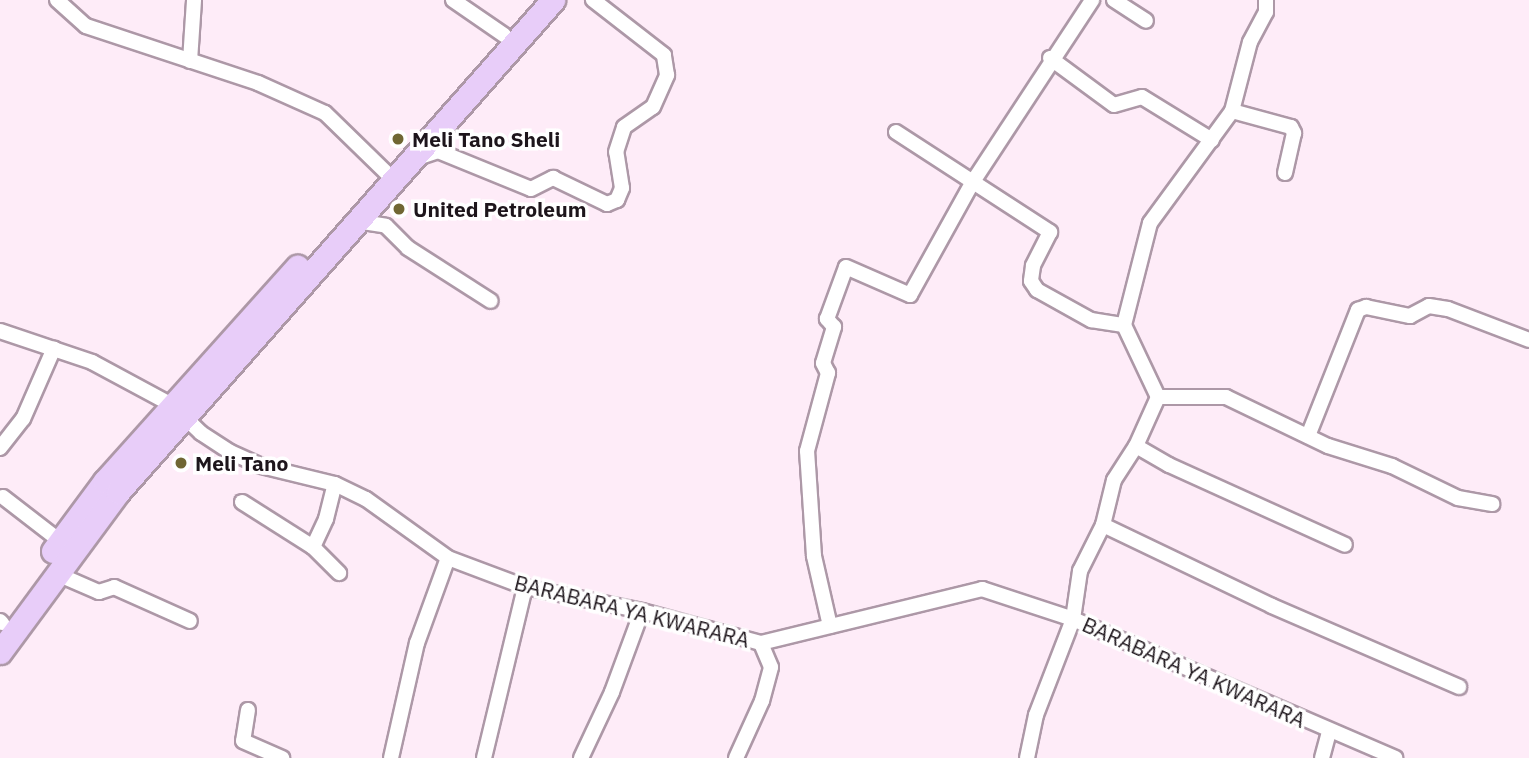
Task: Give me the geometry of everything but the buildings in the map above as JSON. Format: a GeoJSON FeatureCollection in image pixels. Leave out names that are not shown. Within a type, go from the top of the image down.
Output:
{"type":"FeatureCollection","features":[{"type":"Feature","properties":{"kind":"main road"},"geometry":{"type":"LineString","coordinates":[[1,623],[60,541],[91,513],[389,174],[534,0]]}},
{"type":"Feature","properties":{"kind":"main road"},"geometry":{"type":"LineString","coordinates":[[179,412],[356,221],[389,174],[411,162],[553,0]]}},
{"type":"Feature","properties":{"kind":"main road"},"geometry":{"type":"LineString","coordinates":[[0,652],[55,573],[91,513]]}},
{"type":"Feature","properties":{"kind":"street"},"geometry":{"type":"LineString","coordinates":[[57,0],[86,26],[258,83],[325,113],[389,174]]}},
{"type":"Feature","properties":{"kind":"street"},"geometry":{"type":"LineString","coordinates":[[190,61],[194,0]]}},
{"type":"Feature","properties":{"kind":"street"},"geometry":{"type":"LineString","coordinates":[[453,0],[504,35]]}},
{"type":"Feature","properties":{"kind":"street"},"geometry":{"type":"LineString","coordinates":[[411,162],[438,151],[531,189],[553,178],[607,204],[617,200],[622,188],[616,152],[624,127],[653,107],[667,75],[664,55],[593,0]]}},
{"type":"Feature","properties":{"kind":"street"},"geometry":{"type":"LineString","coordinates":[[830,626],[814,556],[807,498],[807,450],[828,373],[823,363],[834,327],[827,318],[845,267],[850,265],[910,295],[972,183],[994,155],[1050,58],[1092,0]]}},
{"type":"Feature","properties":{"kind":"street"},"geometry":{"type":"LineString","coordinates":[[1114,0],[1146,21]]}},
{"type":"Feature","properties":{"kind":"street"},"geometry":{"type":"LineString","coordinates":[[1027,758],[1036,715],[1073,619],[1080,572],[1103,525],[1114,480],[1136,446],[1158,397],[1124,325],[1150,223],[1232,111],[1250,42],[1266,12],[1266,0]]}},
{"type":"Feature","properties":{"kind":"street"},"geometry":{"type":"LineString","coordinates":[[1050,58],[1114,105],[1142,97],[1212,140]]}},
{"type":"Feature","properties":{"kind":"street"},"geometry":{"type":"LineString","coordinates":[[1232,111],[1291,127],[1294,133],[1285,173]]}},
{"type":"Feature","properties":{"kind":"street"},"geometry":{"type":"LineString","coordinates":[[896,132],[1050,232],[1033,266],[1031,281],[1037,290],[1091,320],[1124,325]]}},
{"type":"Feature","properties":{"kind":"street"},"geometry":{"type":"LineString","coordinates":[[356,221],[386,226],[408,248],[491,301]]}},
{"type":"Feature","properties":{"kind":"street"},"geometry":{"type":"LineString","coordinates":[[1308,436],[1354,321],[1366,307],[1410,316],[1429,306],[1448,309],[1529,340]]}},
{"type":"Feature","properties":{"kind":"street","name":"BARABARA YA KWARARA"},"geometry":{"type":"LineString","coordinates":[[0,331],[92,362],[179,412],[230,452],[261,466],[335,484],[366,499],[448,558],[525,587],[642,611],[761,643],[982,589],[1073,619],[1395,758]]}},
{"type":"Feature","properties":{"kind":"street"},"geometry":{"type":"LineString","coordinates":[[0,448],[23,419],[54,348]]}},
{"type":"Feature","properties":{"kind":"street"},"geometry":{"type":"LineString","coordinates":[[1158,397],[1226,397],[1346,453],[1392,466],[1458,498],[1492,504]]}},
{"type":"Feature","properties":{"kind":"street"},"geometry":{"type":"LineString","coordinates":[[1136,446],[1169,465],[1345,545]]}},
{"type":"Feature","properties":{"kind":"street"},"geometry":{"type":"LineString","coordinates":[[313,547],[326,519],[335,484]]}},
{"type":"Feature","properties":{"kind":"street"},"geometry":{"type":"LineString","coordinates":[[3,497],[60,541]]}},
{"type":"Feature","properties":{"kind":"street"},"geometry":{"type":"LineString","coordinates":[[242,502],[313,547],[339,573]]}},
{"type":"Feature","properties":{"kind":"street"},"geometry":{"type":"LineString","coordinates":[[1103,525],[1272,606],[1459,687]]}},
{"type":"Feature","properties":{"kind":"street"},"geometry":{"type":"LineString","coordinates":[[391,758],[417,643],[448,558]]}},
{"type":"Feature","properties":{"kind":"street"},"geometry":{"type":"LineString","coordinates":[[55,573],[99,592],[114,587],[190,621]]}},
{"type":"Feature","properties":{"kind":"street"},"geometry":{"type":"LineString","coordinates":[[484,758],[525,587]]}},
{"type":"Feature","properties":{"kind":"street"},"geometry":{"type":"LineString","coordinates":[[581,758],[612,692],[642,611]]}},
{"type":"Feature","properties":{"kind":"street"},"geometry":{"type":"LineString","coordinates":[[736,758],[762,701],[771,667],[761,643]]}},
{"type":"Feature","properties":{"kind":"street"},"geometry":{"type":"LineString","coordinates":[[248,710],[243,741],[282,758]]}},
{"type":"Feature","properties":{"kind":"street"},"geometry":{"type":"LineString","coordinates":[[1322,758],[1329,731]]}},
{"type":"Feature","properties":{"kind":"place","name":"Meli Tano Sheli"},"geometry":{"type":"Point","coordinates":[398,139]}},
{"type":"Feature","properties":{"kind":"place","name":"United Petroleum"},"geometry":{"type":"Point","coordinates":[399,209]}},
{"type":"Feature","properties":{"kind":"place","name":"Meli Tano"},"geometry":{"type":"Point","coordinates":[181,463]}}]}
